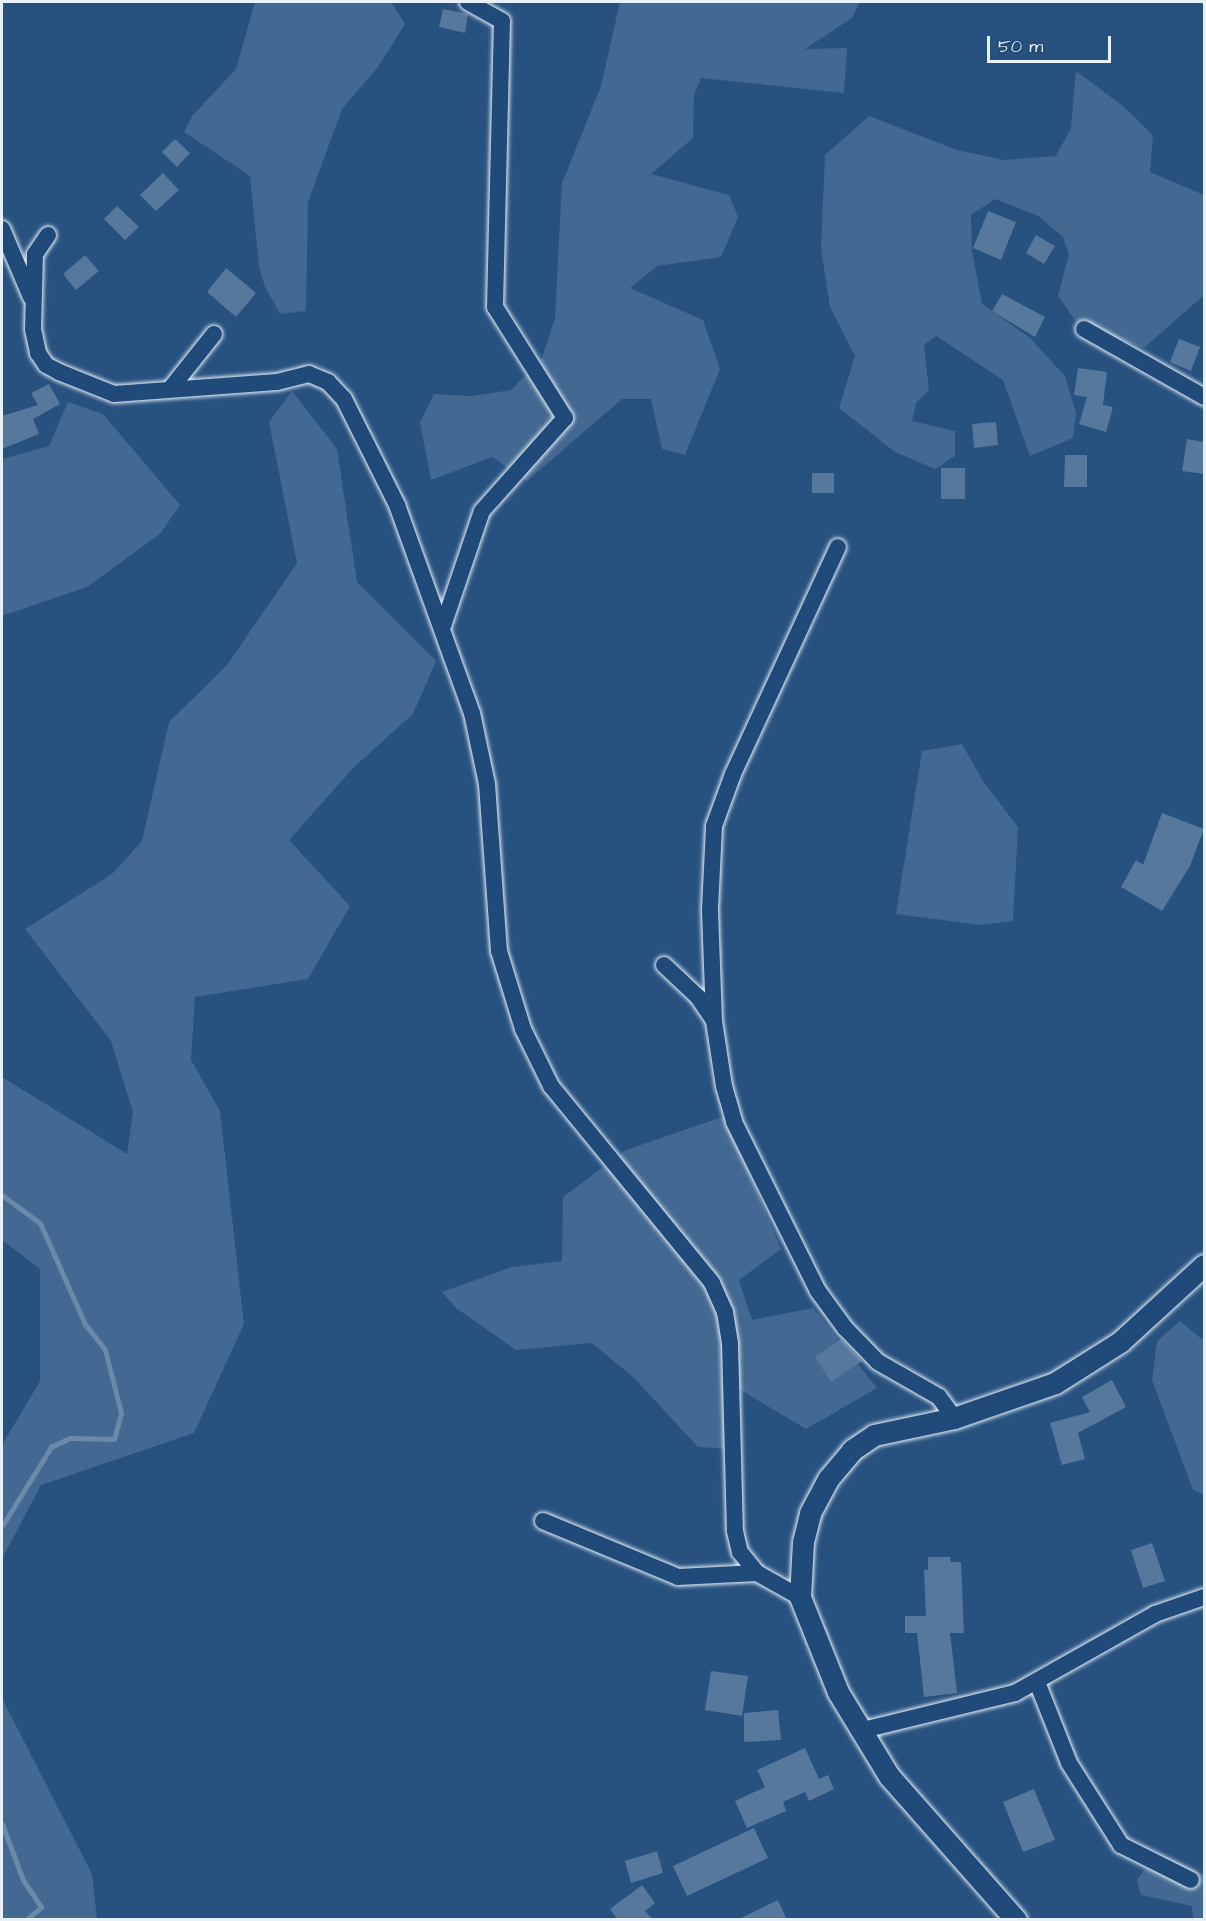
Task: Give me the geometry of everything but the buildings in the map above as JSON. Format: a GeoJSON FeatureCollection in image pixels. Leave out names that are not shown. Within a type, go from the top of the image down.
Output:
{"type":"FeatureCollection","features":[{"type":"Feature","properties":{"kind":"main road"},"geometry":{"type":"LineString","coordinates":[[1016,1920],[895,1784],[859,1731],[813,1637],[800,1597],[803,1542],[810,1513],[828,1479],[852,1450],[874,1435],[954,1418],[1020,1397],[1087,1364],[1120,1342],[1204,1265]]}},
{"type":"Feature","properties":{"kind":"street"},"geometry":{"type":"LineString","coordinates":[[443,626],[482,511],[565,418],[495,307],[502,21],[468,2]]}},
{"type":"Feature","properties":{"kind":"street"},"geometry":{"type":"LineString","coordinates":[[2,230],[32,301]]}},
{"type":"Feature","properties":{"kind":"street"},"geometry":{"type":"LineString","coordinates":[[48,235],[35,254],[32,301],[38,352],[46,365],[114,394],[277,382],[309,374],[328,382],[344,399],[397,505],[443,626],[481,749],[488,784],[493,906],[499,951],[510,993],[537,1062],[551,1086],[712,1283],[725,1312],[735,1408],[735,1531],[740,1552],[757,1573],[800,1597]]}},
{"type":"Feature","properties":{"kind":"street"},"geometry":{"type":"LineString","coordinates":[[1084,329],[1204,396]]}},
{"type":"Feature","properties":{"kind":"street"},"geometry":{"type":"LineString","coordinates":[[171,388],[214,334]]}},
{"type":"Feature","properties":{"kind":"street"},"geometry":{"type":"LineString","coordinates":[[837,547],[733,774],[714,826],[710,909],[714,1021],[724,1086],[734,1122],[818,1292],[845,1328],[878,1362],[939,1397],[954,1418]]}},
{"type":"Feature","properties":{"kind":"street"},"geometry":{"type":"LineString","coordinates":[[664,965],[698,997],[714,1021]]}},
{"type":"Feature","properties":{"kind":"street"},"geometry":{"type":"LineString","coordinates":[[543,1521],[678,1577],[757,1573]]}},
{"type":"Feature","properties":{"kind":"street"},"geometry":{"type":"LineString","coordinates":[[859,1731],[992,1701],[1037,1682],[1155,1614],[1204,1598]]}},
{"type":"Feature","properties":{"kind":"street"},"geometry":{"type":"LineString","coordinates":[[1037,1682],[1069,1763],[1121,1845],[1191,1880]]}},
{"type":"Feature","properties":{"kind":"shaded area"},"geometry":{"type":"Polygon","coordinates":[[[255,2],[391,2],[405,24],[378,67],[342,109],[308,202],[306,311],[280,314],[265,287],[259,267],[250,176],[184,132],[193,115],[236,69],[255,2]]]}},
{"type":"Feature","properties":{"kind":"shaded area"},"geometry":{"type":"Polygon","coordinates":[[[620,2],[860,2],[852,18],[805,49],[847,48],[844,93],[701,78],[694,96],[693,138],[651,174],[729,195],[738,217],[721,257],[657,266],[630,288],[703,320],[720,369],[685,455],[662,449],[651,399],[622,399],[527,481],[492,457],[431,480],[420,422],[434,394],[471,396],[511,390],[542,358],[555,318],[562,183],[601,86],[620,2]]]}},
{"type":"Feature","properties":{"kind":"shaded area"},"geometry":{"type":"Polygon","coordinates":[[[1076,71],[1123,106],[1153,135],[1150,172],[1204,195],[1204,295],[1144,348],[1077,323],[1058,296],[1069,254],[1063,237],[1038,216],[995,199],[971,215],[972,250],[982,304],[1030,338],[1065,376],[1076,413],[1073,438],[1030,456],[1003,380],[936,336],[924,345],[929,390],[916,403],[912,421],[955,431],[955,456],[935,469],[895,452],[839,408],[855,356],[830,307],[821,249],[825,155],[869,116],[957,150],[1004,160],[1056,156],[1071,128],[1076,71]]]}},
{"type":"Feature","properties":{"kind":"shaded area"},"geometry":{"type":"Polygon","coordinates":[[[292,391],[337,449],[357,582],[436,661],[413,714],[354,767],[289,840],[350,906],[308,979],[195,997],[191,1060],[220,1111],[244,1324],[194,1433],[41,1485],[2,1559],[2,1445],[40,1381],[40,1269],[2,1240],[2,1077],[127,1154],[133,1112],[111,1041],[25,929],[112,874],[142,841],[169,722],[227,665],[297,563],[269,422],[292,391]]]}},
{"type":"Feature","properties":{"kind":"shaded area"},"geometry":{"type":"Polygon","coordinates":[[[68,402],[103,414],[180,505],[160,534],[87,587],[2,616],[2,459],[49,446],[68,402]]]}},
{"type":"Feature","properties":{"kind":"shaded area"},"geometry":{"type":"Polygon","coordinates":[[[962,744],[983,781],[1018,827],[1013,921],[981,925],[896,914],[922,751],[962,744]]]}},
{"type":"Feature","properties":{"kind":"shaded area"},"geometry":{"type":"Polygon","coordinates":[[[725,1116],[781,1249],[739,1280],[752,1320],[813,1308],[877,1388],[806,1429],[724,1380],[727,1449],[698,1447],[634,1378],[592,1343],[516,1350],[456,1308],[442,1292],[512,1267],[562,1261],[563,1197],[626,1150],[725,1116]]]}},
{"type":"Feature","properties":{"kind":"shaded area"},"geometry":{"type":"Polygon","coordinates":[[[1180,1321],[1204,1341],[1204,1495],[1193,1490],[1152,1380],[1157,1341],[1180,1321]]]}},
{"type":"Feature","properties":{"kind":"shaded area"},"geometry":{"type":"Polygon","coordinates":[[[2,1698],[92,1874],[97,1919],[2,1919],[2,1698]]]}},
{"type":"Feature","properties":{"kind":"shaded area"},"geometry":{"type":"Polygon","coordinates":[[[1167,1857],[1204,1875],[1204,1919],[1193,1919],[1192,1906],[1141,1895],[1137,1880],[1144,1870],[1167,1857]]]}},
{"type":"Feature","properties":{"kind":"waterway"},"geometry":{"type":"LineString","coordinates":[[2,1195],[40,1223],[85,1324],[105,1350],[121,1413],[114,1439],[70,1438],[51,1447],[2,1526]]}},
{"type":"Feature","properties":{"kind":"waterway"},"geometry":{"type":"LineString","coordinates":[[2,1824],[23,1880],[41,1907],[26,1920]]}}]}
